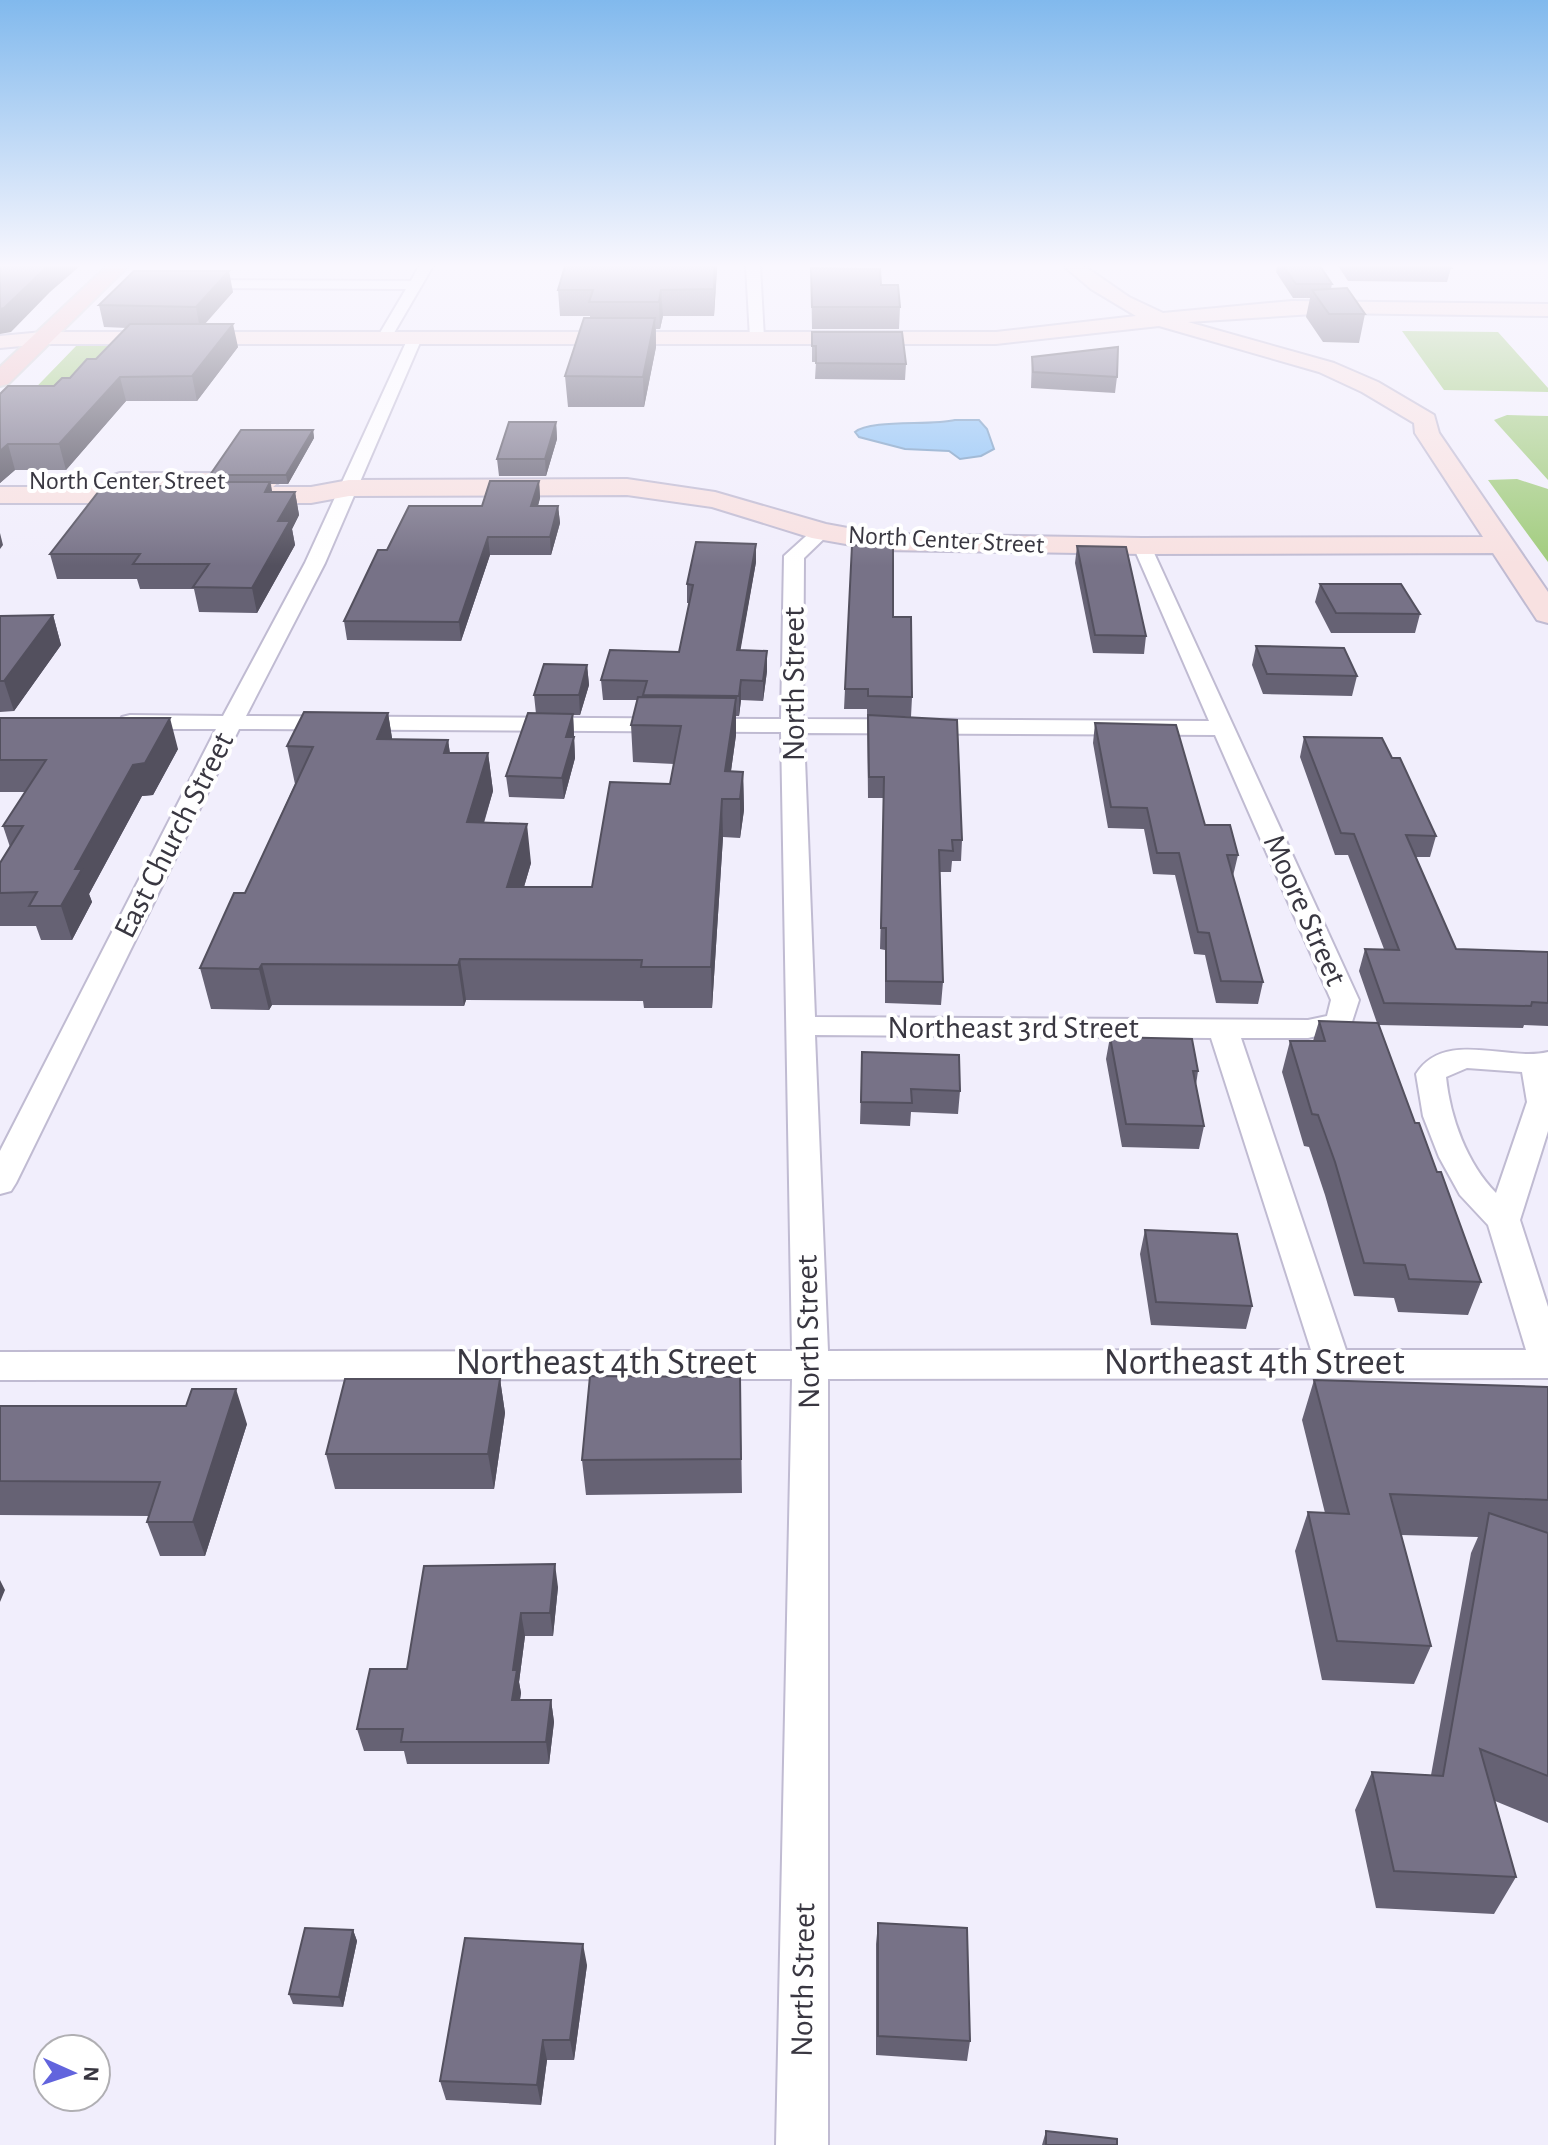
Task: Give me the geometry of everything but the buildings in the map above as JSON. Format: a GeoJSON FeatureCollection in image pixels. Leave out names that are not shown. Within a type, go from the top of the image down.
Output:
{"type":"FeatureCollection","features":[{"type":"Feature","properties":{"kind":"street","name":"East Church Street"},"geometry":{"type":"LineString","coordinates":[[0,1183],[231,722],[315,563],[403,366]]}},
{"type":"Feature","properties":{"kind":"street"},"geometry":{"type":"LineString","coordinates":[[1277,366],[1321,379],[1372,402],[1427,433],[1548,614]]}},
{"type":"Feature","properties":{"kind":"street"},"geometry":{"type":"LineString","coordinates":[[1322,366],[1394,398],[1426,420],[1427,433]]}},
{"type":"Feature","properties":{"kind":"street","name":"North Center Street"},"geometry":{"type":"LineString","coordinates":[[0,482],[322,481],[349,488]]}},
{"type":"Feature","properties":{"kind":"street","name":"North Center Street"},"geometry":{"type":"LineString","coordinates":[[0,495],[311,495],[349,488],[627,487],[715,500],[822,532],[880,542],[1142,546],[1501,545]]}},
{"type":"Feature","properties":{"kind":"street","name":"North Street"},"geometry":{"type":"LineString","coordinates":[[802,2145],[810,1363],[792,724],[794,556],[822,532]]}},
{"type":"Feature","properties":{"kind":"street","name":"Moore Street"},"geometry":{"type":"LineString","coordinates":[[1142,546],[1345,1000],[1340,1022],[1308,1029],[1223,1029]]}},
{"type":"Feature","properties":{"kind":"street"},"geometry":{"type":"LineString","coordinates":[[108,721],[1223,728]]}},
{"type":"Feature","properties":{"kind":"street","name":"Northeast 3rd Street"},"geometry":{"type":"LineString","coordinates":[[802,1026],[1223,1029]]}},
{"type":"Feature","properties":{"kind":"street"},"geometry":{"type":"LineString","coordinates":[[1223,1029],[1333,1364]]}},
{"type":"Feature","properties":{"kind":"street"},"geometry":{"type":"LineString","coordinates":[[1503,1220],[1542,1102],[1542,1062],[1455,1060],[1439,1065],[1431,1074],[1431,1091],[1444,1130],[1469,1185],[1503,1220],[1548,1363]]}},
{"type":"Feature","properties":{"kind":"street","name":"Northeast 4th Street"},"geometry":{"type":"LineString","coordinates":[[0,1366],[1548,1363]]}},
{"type":"Feature","properties":{"kind":"green space"},"geometry":{"type":"Polygon","coordinates":[[[57,366],[120,366],[13,411],[57,366]]]}},
{"type":"Feature","properties":{"kind":"green space"},"geometry":{"type":"Polygon","coordinates":[[[1427,366],[1528,366],[1548,388],[1548,392],[1444,390],[1427,366]]]}},
{"type":"Feature","properties":{"kind":"green space"},"geometry":{"type":"Polygon","coordinates":[[[1507,415],[1548,416],[1548,480],[1494,420],[1507,415]]]}},
{"type":"Feature","properties":{"kind":"green space"},"geometry":{"type":"Polygon","coordinates":[[[1517,479],[1548,489],[1548,562],[1488,480],[1517,479]]]}},
{"type":"Feature","properties":{"kind":"water"},"geometry":{"type":"Polygon","coordinates":[[[979,420],[987,429],[994,449],[981,456],[960,459],[949,451],[905,449],[859,437],[855,432],[874,425],[979,420]]]}}]}
